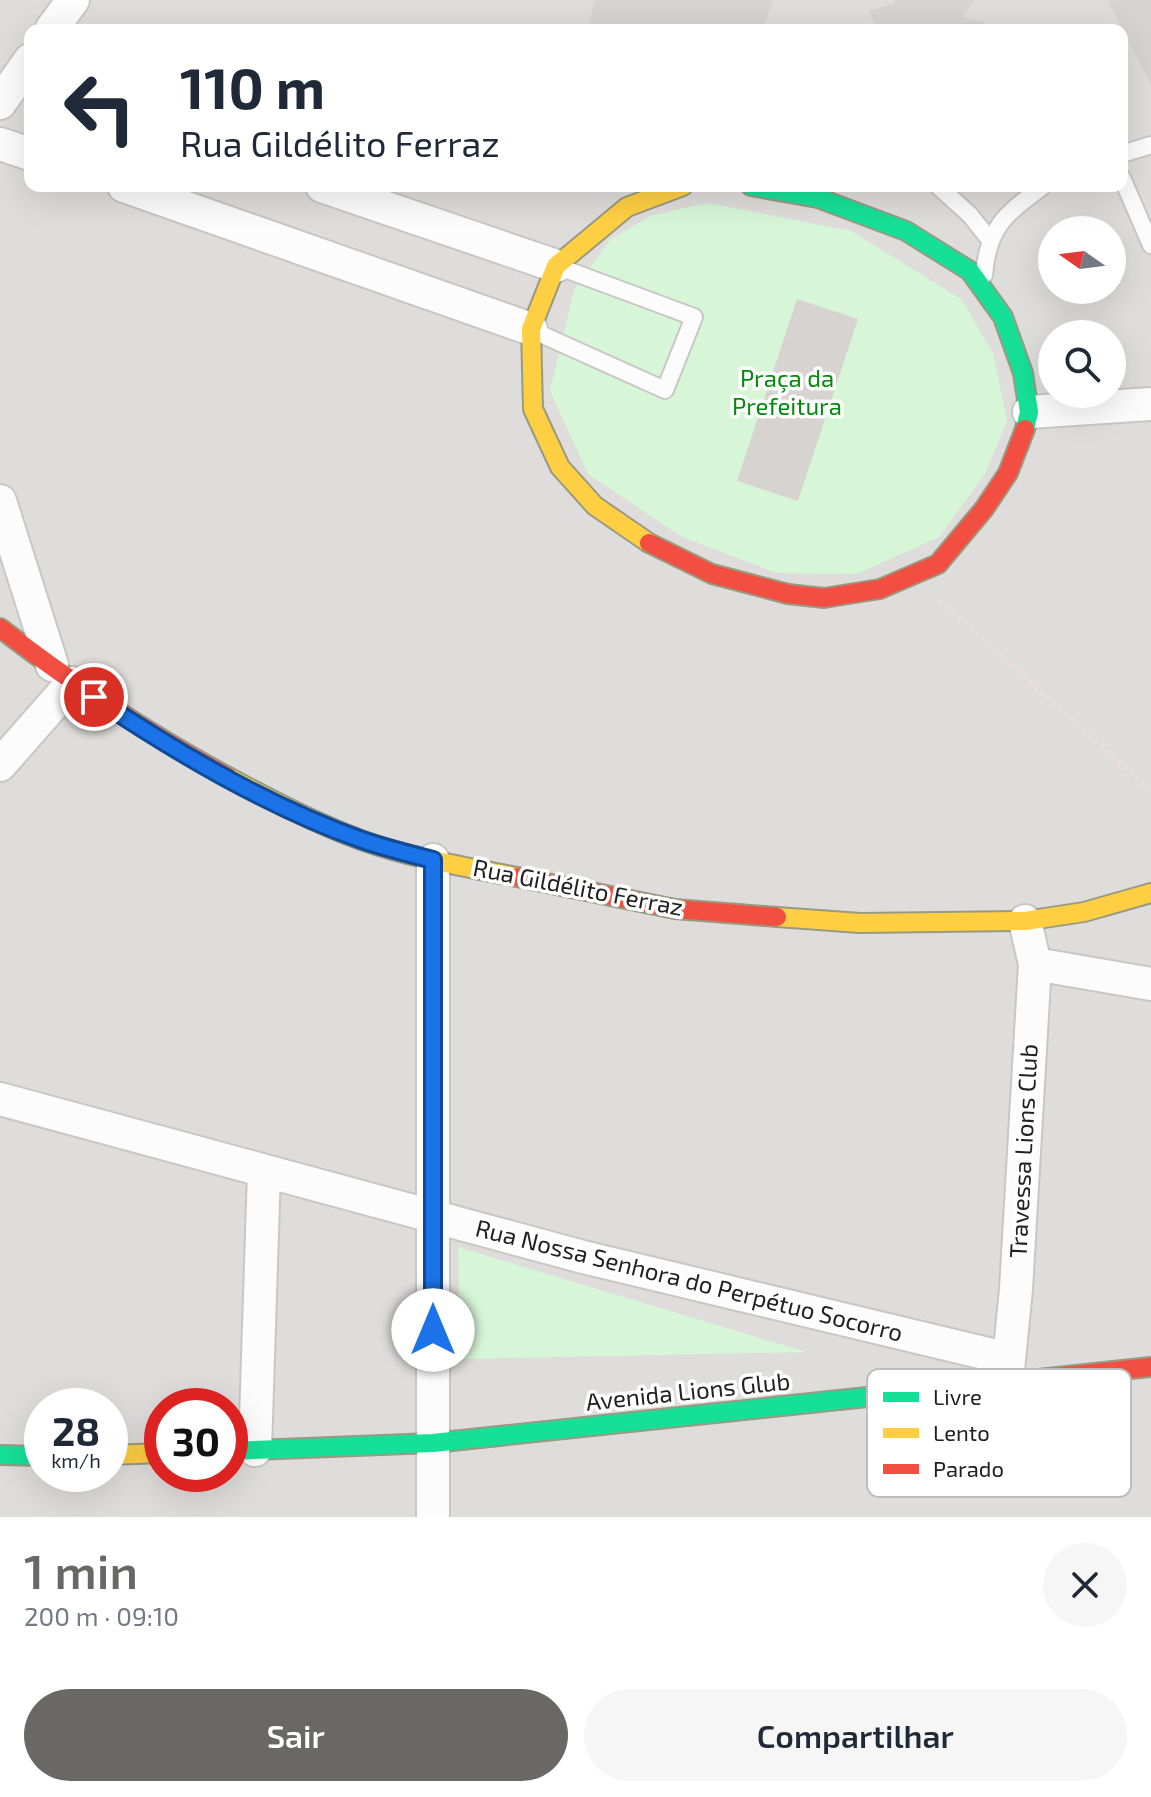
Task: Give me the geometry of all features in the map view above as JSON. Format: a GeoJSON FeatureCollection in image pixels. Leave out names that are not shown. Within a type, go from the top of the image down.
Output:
{"type":"FeatureCollection","features":[{"type":"Feature","properties":{"kind":"street"},"geometry":{"type":"LineString","coordinates":[[55,24],[73,0]]}},
{"type":"Feature","properties":{"kind":"street"},"geometry":{"type":"LineString","coordinates":[[0,144],[24,152]]}},
{"type":"Feature","properties":{"kind":"street"},"geometry":{"type":"LineString","coordinates":[[141,192],[531,329]]}},
{"type":"Feature","properties":{"kind":"street"},"geometry":{"type":"LineString","coordinates":[[340,192],[556,266]]}},
{"type":"Feature","properties":{"kind":"street"},"geometry":{"type":"LineString","coordinates":[[667,192],[627,207],[556,266],[531,329],[533,409],[560,467],[595,506],[651,544],[712,574],[788,594],[824,598],[880,589],[938,564],[984,509],[1008,473],[1024,436],[1029,412],[1023,373],[1003,317],[970,271],[906,231],[818,198],[784,192]]}},
{"type":"Feature","properties":{"kind":"street"},"geometry":{"type":"LineString","coordinates":[[1029,412],[1151,404]]}},
{"type":"Feature","properties":{"kind":"street"},"geometry":{"type":"LineString","coordinates":[[0,501],[62,674],[0,765]]}},
{"type":"Feature","properties":{"kind":"street","name":"Rua Gildélito Ferraz"},"geometry":{"type":"LineString","coordinates":[[0,628],[158,739],[279,804],[362,840],[433,860],[675,909],[860,923],[1025,921],[1084,912],[1151,893]]}},
{"type":"Feature","properties":{"kind":"street"},"geometry":{"type":"LineString","coordinates":[[433,860],[433,1517]]}},
{"type":"Feature","properties":{"kind":"street","name":"Travessa Lions Club"},"geometry":{"type":"LineString","coordinates":[[1008,1369],[1016,1289],[1035,964],[1025,921]]}},
{"type":"Feature","properties":{"kind":"street"},"geometry":{"type":"LineString","coordinates":[[1035,964],[1151,984]]}},
{"type":"Feature","properties":{"kind":"street","name":"Rua Nossa Senhora do Perpétuo Socorro"},"geometry":{"type":"LineString","coordinates":[[0,1099],[1004,1369]]}},
{"type":"Feature","properties":{"kind":"street"},"geometry":{"type":"LineString","coordinates":[[247,1388],[264,1172]]}},
{"type":"Feature","properties":{"kind":"street","name":"Avenida Lions Glub"},"geometry":{"type":"LineString","coordinates":[[1056,1369],[1151,1367]]}},
{"type":"Feature","properties":{"kind":"street","name":"Avenida Lions Glub"},"geometry":{"type":"LineString","coordinates":[[248,1450],[433,1443],[867,1388]]}},
{"type":"Feature","properties":{"kind":"street"},"geometry":{"type":"LineString","coordinates":[[0,1455],[24,1456]]}},
{"type":"Feature","properties":{"kind":"lane"},"geometry":{"type":"LineString","coordinates":[[1128,152],[1151,145]]}},
{"type":"Feature","properties":{"kind":"lane"},"geometry":{"type":"LineString","coordinates":[[945,192],[970,215],[990,240]]}},
{"type":"Feature","properties":{"kind":"lane"},"geometry":{"type":"LineString","coordinates":[[983,288],[990,240],[1004,216],[1035,192]]}},
{"type":"Feature","properties":{"kind":"lane"},"geometry":{"type":"LineString","coordinates":[[1128,192],[1151,245]]}},
{"type":"Feature","properties":{"kind":"lane"},"geometry":{"type":"LineString","coordinates":[[531,329],[665,390],[694,317],[556,266]]}},
{"type":"Feature","properties":{"kind":"path"},"geometry":{"type":"LineString","coordinates":[[913,575],[1151,791]]}},
{"type":"Feature","properties":{"kind":"shaded area"},"geometry":{"type":"Polygon","coordinates":[[[0,0],[1151,0],[1151,1517],[0,1517],[0,0]]]}},
{"type":"Feature","properties":{"kind":"green space","name":"Praça da Prefeitura"},"geometry":{"type":"Polygon","coordinates":[[[708,203],[851,231],[961,299],[993,353],[1007,421],[985,474],[939,537],[857,574],[777,573],[682,537],[588,474],[550,391],[574,290],[611,239],[653,215],[708,203]]]}},
{"type":"Feature","properties":{"kind":"green space"},"geometry":{"type":"Polygon","coordinates":[[[458,1247],[806,1352],[460,1359],[458,1247]]]}},
{"type":"Feature","properties":{"kind":"building"},"geometry":{"type":"Polygon","coordinates":[[[595,0],[773,0],[765,24],[589,24],[595,0]]]}},
{"type":"Feature","properties":{"kind":"building"},"geometry":{"type":"Polygon","coordinates":[[[894,0],[974,0],[962,17],[985,24],[874,24],[869,11],[895,3],[894,0]]]}},
{"type":"Feature","properties":{"kind":"building"},"geometry":{"type":"Polygon","coordinates":[[[1151,0],[1151,85],[1128,40],[1128,24],[1120,24],[1108,1],[1151,0]]]}},
{"type":"Feature","properties":{"kind":"building"},"geometry":{"type":"Polygon","coordinates":[[[797,299],[858,319],[798,501],[737,481],[797,299]]]}},
{"type":"Feature","properties":{"kind":"traffic: fast"},"geometry":{"type":"LineString","coordinates":[[784,192],[818,198],[906,231],[970,271],[1003,317],[1023,373],[1029,412],[1025,429]]}},
{"type":"Feature","properties":{"kind":"traffic: fast"},"geometry":{"type":"LineString","coordinates":[[248,1450],[433,1443],[867,1397]]}},
{"type":"Feature","properties":{"kind":"traffic: fast"},"geometry":{"type":"LineString","coordinates":[[0,1455],[24,1456]]}},
{"type":"Feature","properties":{"kind":"traffic: slow"},"geometry":{"type":"LineString","coordinates":[[649,543],[595,506],[560,467],[533,409],[531,329],[556,266],[627,207],[667,192]]}},
{"type":"Feature","properties":{"kind":"traffic: slow"},"geometry":{"type":"LineString","coordinates":[[228,777],[310,819],[361,840],[419,857],[517,877]]}},
{"type":"Feature","properties":{"kind":"traffic: slow"},"geometry":{"type":"LineString","coordinates":[[777,917],[860,923],[1025,921],[1084,912],[1151,893]]}},
{"type":"Feature","properties":{"kind":"traffic: slow"},"geometry":{"type":"LineString","coordinates":[[128,1454],[144,1454]]}},
{"type":"Feature","properties":{"kind":"traffic: jam"},"geometry":{"type":"LineString","coordinates":[[649,543],[712,574],[788,594],[824,598],[880,589],[938,564],[984,509],[1008,473],[1025,429]]}},
{"type":"Feature","properties":{"kind":"traffic: jam"},"geometry":{"type":"LineString","coordinates":[[0,628],[111,707],[228,777]]}},
{"type":"Feature","properties":{"kind":"traffic: jam"},"geometry":{"type":"LineString","coordinates":[[517,877],[675,909],[777,917]]}},
{"type":"Feature","properties":{"kind":"traffic: jam"},"geometry":{"type":"LineString","coordinates":[[1131,1369],[1151,1367]]}},
{"type":"Feature","properties":{"kind":"route"},"geometry":{"type":"LineString","coordinates":[[94,697],[158,739],[279,804],[362,840],[433,860],[433,1330]]}}]}
